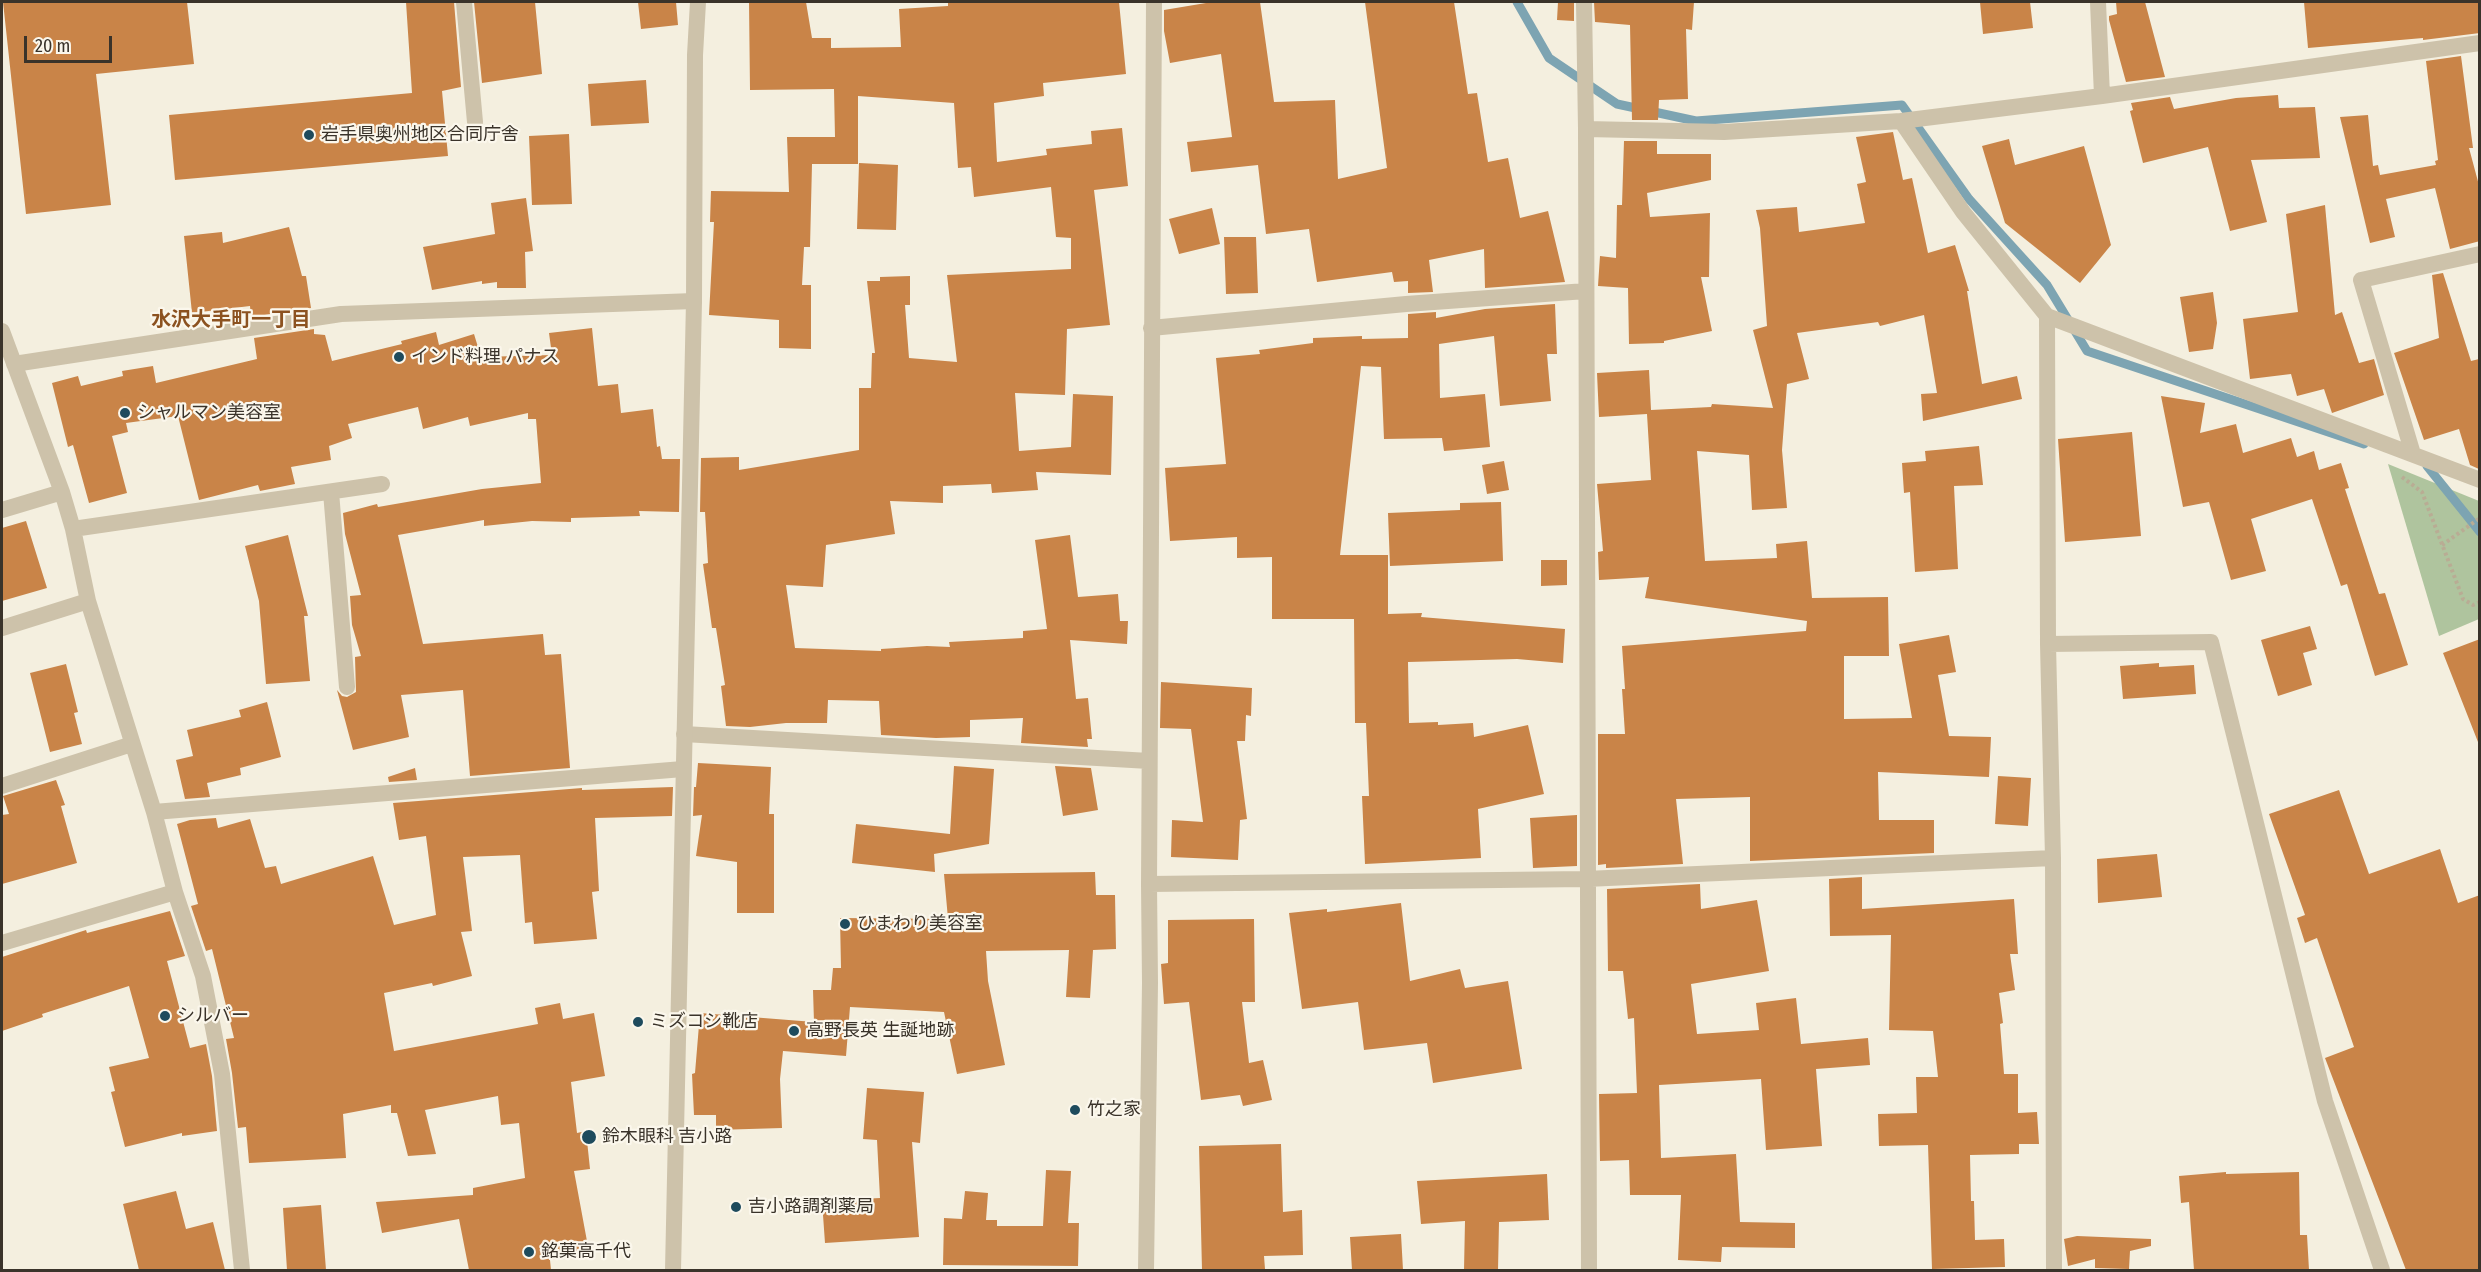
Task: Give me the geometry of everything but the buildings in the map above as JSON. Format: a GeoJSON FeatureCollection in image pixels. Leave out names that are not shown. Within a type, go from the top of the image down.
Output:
{"type":"FeatureCollection","features":[{"type":"Feature","properties":{"kind":"street"},"geometry":{"type":"LineString","coordinates":[[464,2],[475,122]]}},
{"type":"Feature","properties":{"kind":"street"},"geometry":{"type":"LineString","coordinates":[[673,1270],[694,301],[695,55],[698,2]]}},
{"type":"Feature","properties":{"kind":"street"},"geometry":{"type":"LineString","coordinates":[[1146,1270],[1150,983],[1149,761],[1154,2]]}},
{"type":"Feature","properties":{"kind":"street"},"geometry":{"type":"LineString","coordinates":[[1584,2],[1589,1270]]}},
{"type":"Feature","properties":{"kind":"street"},"geometry":{"type":"LineString","coordinates":[[2098,2],[2102,96]]}},
{"type":"Feature","properties":{"kind":"street"},"geometry":{"type":"LineString","coordinates":[[1586,129],[1724,132],[1901,121],[2102,96],[2480,43]]}},
{"type":"Feature","properties":{"kind":"street"},"geometry":{"type":"LineString","coordinates":[[1901,121],[1964,212],[2047,316],[2480,480]]}},
{"type":"Feature","properties":{"kind":"street"},"geometry":{"type":"LineString","coordinates":[[2413,454],[2361,280],[2480,254]]}},
{"type":"Feature","properties":{"kind":"street"},"geometry":{"type":"LineString","coordinates":[[1151,328],[1406,304],[1586,291]]}},
{"type":"Feature","properties":{"kind":"street"},"geometry":{"type":"LineString","coordinates":[[14,364],[341,314],[694,301]]}},
{"type":"Feature","properties":{"kind":"street"},"geometry":{"type":"LineString","coordinates":[[2047,316],[2048,644],[2053,858],[2054,1270]]}},
{"type":"Feature","properties":{"kind":"street"},"geometry":{"type":"LineString","coordinates":[[2,331],[62,492],[73,529],[88,601],[154,812],[175,892],[203,976],[222,1074],[242,1270]]}},
{"type":"Feature","properties":{"kind":"street"},"geometry":{"type":"LineString","coordinates":[[73,529],[382,484]]}},
{"type":"Feature","properties":{"kind":"street"},"geometry":{"type":"LineString","coordinates":[[2,510],[62,492]]}},
{"type":"Feature","properties":{"kind":"street"},"geometry":{"type":"LineString","coordinates":[[331,492],[347,687]]}},
{"type":"Feature","properties":{"kind":"street"},"geometry":{"type":"LineString","coordinates":[[2,628],[88,601]]}},
{"type":"Feature","properties":{"kind":"street"},"geometry":{"type":"LineString","coordinates":[[2048,644],[2211,642],[2325,1101],[2382,1270]]}},
{"type":"Feature","properties":{"kind":"street"},"geometry":{"type":"LineString","coordinates":[[684,734],[1149,761]]}},
{"type":"Feature","properties":{"kind":"street"},"geometry":{"type":"LineString","coordinates":[[2,786],[132,744]]}},
{"type":"Feature","properties":{"kind":"street"},"geometry":{"type":"LineString","coordinates":[[154,812],[683,769]]}},
{"type":"Feature","properties":{"kind":"street"},"geometry":{"type":"LineString","coordinates":[[1149,884],[1586,879],[2053,858]]}},
{"type":"Feature","properties":{"kind":"street"},"geometry":{"type":"LineString","coordinates":[[2,943],[175,892]]}},
{"type":"Feature","properties":{"kind":"path"},"geometry":{"type":"LineString","coordinates":[[2397,473],[2422,492],[2463,599],[2473,605],[2480,602]]}},
{"type":"Feature","properties":{"kind":"path"},"geometry":{"type":"LineString","coordinates":[[2442,545],[2480,518]]}},
{"type":"Feature","properties":{"kind":"green space"},"geometry":{"type":"Polygon","coordinates":[[[2388,464],[2479,501],[2479,619],[2439,636],[2388,464]]]}},
{"type":"Feature","properties":{"kind":"waterway"},"geometry":{"type":"LineString","coordinates":[[1517,2],[1549,58],[1617,104],[1696,121],[1902,105],[1969,199],[2047,285],[2087,351],[2364,444]]}},
{"type":"Feature","properties":{"kind":"waterway"},"geometry":{"type":"LineString","coordinates":[[2427,466],[2480,532]]}},
{"type":"Feature","properties":{"kind":"place","name":"岩手県奥州地区合同庁舎"},"geometry":{"type":"Point","coordinates":[309,135]}},
{"type":"Feature","properties":{"kind":"place","name":"インド料理 パナス"},"geometry":{"type":"Point","coordinates":[399,357]}},
{"type":"Feature","properties":{"kind":"place","name":"シャルマン美容室"},"geometry":{"type":"Point","coordinates":[125,413]}},
{"type":"Feature","properties":{"kind":"place","name":"ひまわり美容室"},"geometry":{"type":"Point","coordinates":[845,924]}},
{"type":"Feature","properties":{"kind":"place","name":"シルバー"},"geometry":{"type":"Point","coordinates":[165,1016]}},
{"type":"Feature","properties":{"kind":"place","name":"ミズコシ靴店"},"geometry":{"type":"Point","coordinates":[638,1022]}},
{"type":"Feature","properties":{"kind":"place","name":"高野長英 生誕地跡"},"geometry":{"type":"Point","coordinates":[794,1031]}},
{"type":"Feature","properties":{"kind":"place","name":"竹之家"},"geometry":{"type":"Point","coordinates":[1075,1110]}},
{"type":"Feature","properties":{"kind":"place","name":"鈴木眼科 吉小路"},"geometry":{"type":"Point","coordinates":[589,1137]}},
{"type":"Feature","properties":{"kind":"place","name":"吉小路調剤薬局"},"geometry":{"type":"Point","coordinates":[736,1207]}},
{"type":"Feature","properties":{"kind":"place","name":"銘菓高千代"},"geometry":{"type":"Point","coordinates":[529,1252]}},
{"type":"Feature","properties":{"kind":"district","name":"水沢大手町一丁目"},"geometry":{"type":"Point","coordinates":[231,320]}}]}
